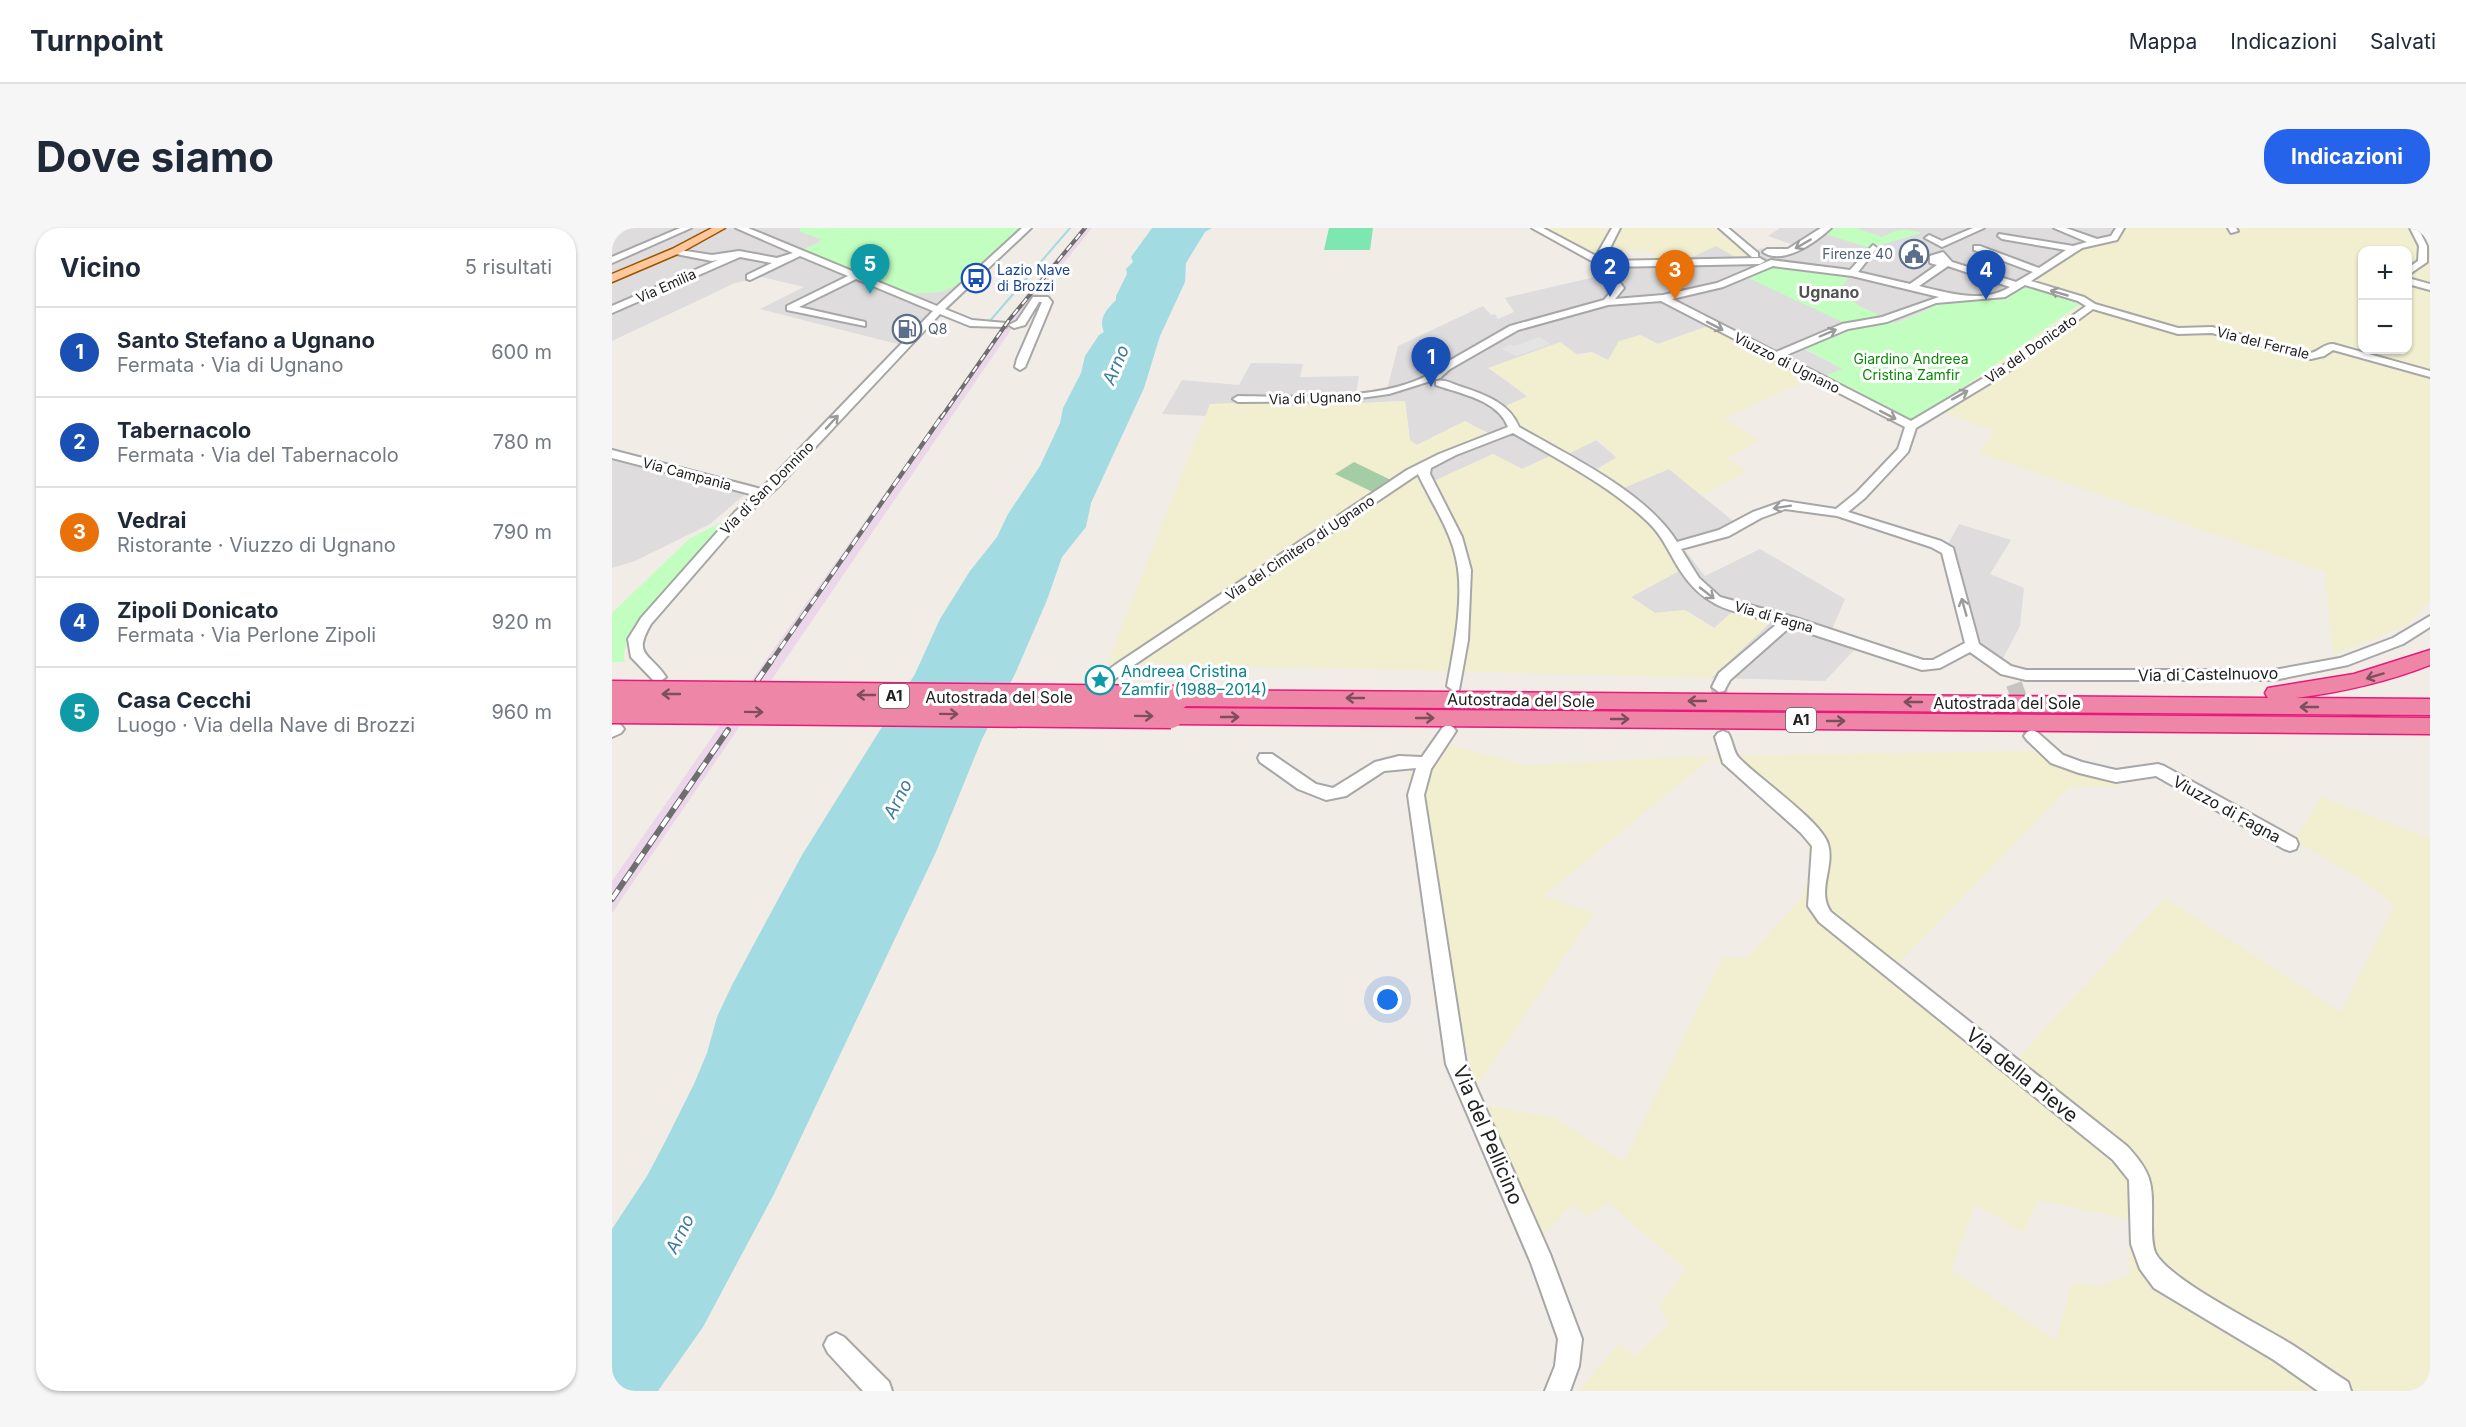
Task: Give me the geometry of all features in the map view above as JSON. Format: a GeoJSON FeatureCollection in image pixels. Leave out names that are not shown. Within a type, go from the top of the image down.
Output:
{"type":"FeatureCollection","features":[{"type":"Feature","properties":{"kind":"highway"},"geometry":{"type":"LineString","coordinates":[[2076,703],[2109,698],[2225,696],[2317,689],[2368,678],[2430,657]]}},
{"type":"Feature","properties":{"kind":"highway","name":"Autostrada del Sole"},"geometry":{"type":"LineString","coordinates":[[612,693],[1174,707],[2430,726]]}},
{"type":"Feature","properties":{"kind":"highway","name":"Autostrada del Sole"},"geometry":{"type":"LineString","coordinates":[[613,724],[1174,707],[2076,703],[2430,707]]}},
{"type":"Feature","properties":{"kind":"main road"},"geometry":{"type":"LineString","coordinates":[[612,277],[713,228]]}},
{"type":"Feature","properties":{"kind":"main road"},"geometry":{"type":"LineString","coordinates":[[612,277],[676,251],[720,228]]}},
{"type":"Feature","properties":{"kind":"street"},"geometry":{"type":"LineString","coordinates":[[614,258],[687,228]]}},
{"type":"Feature","properties":{"kind":"street"},"geometry":{"type":"LineString","coordinates":[[740,228],[977,325],[1002,325]]}},
{"type":"Feature","properties":{"kind":"street","name":"Via di San Donnino"},"geometry":{"type":"LineString","coordinates":[[659,677],[636,654],[635,639],[646,621],[739,515],[775,483],[958,290],[1027,228]]}},
{"type":"Feature","properties":{"kind":"street"},"geometry":{"type":"LineString","coordinates":[[1536,228],[1601,263],[1619,288],[1606,302]]}},
{"type":"Feature","properties":{"kind":"street"},"geometry":{"type":"LineString","coordinates":[[1601,263],[1616,228]]}},
{"type":"Feature","properties":{"kind":"street"},"geometry":{"type":"LineString","coordinates":[[1723,228],[1756,258]]}},
{"type":"Feature","properties":{"kind":"street","name":"Via di Ugnano"},"geometry":{"type":"LineString","coordinates":[[1238,399],[1343,399],[1381,394],[1434,380],[1446,367],[1514,328],[1606,302],[1663,298],[1720,285],[1790,252],[1827,228]]}},
{"type":"Feature","properties":{"kind":"street"},"geometry":{"type":"LineString","coordinates":[[1925,228],[2040,271]]}},
{"type":"Feature","properties":{"kind":"street"},"geometry":{"type":"LineString","coordinates":[[1929,238],[1942,244],[1980,228]]}},
{"type":"Feature","properties":{"kind":"street"},"geometry":{"type":"LineString","coordinates":[[2058,228],[2096,242]]}},
{"type":"Feature","properties":{"kind":"street"},"geometry":{"type":"LineString","coordinates":[[1774,356],[1846,326],[1884,320],[1935,300],[1996,296],[2021,284],[2074,249],[2112,239],[2119,233],[2120,228]]}},
{"type":"Feature","properties":{"kind":"street"},"geometry":{"type":"LineString","coordinates":[[2412,269],[2422,262],[2423,251],[2414,228]]}},
{"type":"Feature","properties":{"kind":"street"},"geometry":{"type":"LineString","coordinates":[[1738,241],[1776,259],[1918,286],[1954,298]]}},
{"type":"Feature","properties":{"kind":"street"},"geometry":{"type":"LineString","coordinates":[[1918,286],[1971,247],[2074,249]]}},
{"type":"Feature","properties":{"kind":"street","name":"Via del Donicato"},"geometry":{"type":"LineString","coordinates":[[1911,426],[2001,372],[2092,306],[2081,299],[2021,284],[1971,247]]}},
{"type":"Feature","properties":{"kind":"street"},"geometry":{"type":"LineString","coordinates":[[1852,273],[1873,248]]}},
{"type":"Feature","properties":{"kind":"street"},"geometry":{"type":"LineString","coordinates":[[676,251],[712,258],[739,254],[774,261],[784,260]]}},
{"type":"Feature","properties":{"kind":"street"},"geometry":{"type":"LineString","coordinates":[[750,277],[801,253]]}},
{"type":"Feature","properties":{"kind":"street","name":"Via Emilia"},"geometry":{"type":"LineString","coordinates":[[612,310],[739,254]]}},
{"type":"Feature","properties":{"kind":"street","name":"Via di Ugnano"},"geometry":{"type":"LineString","coordinates":[[1601,263],[1776,259]]}},
{"type":"Feature","properties":{"kind":"street"},"geometry":{"type":"LineString","coordinates":[[857,275],[790,308],[861,324]]}},
{"type":"Feature","properties":{"kind":"street"},"geometry":{"type":"LineString","coordinates":[[2412,282],[2430,287]]}},
{"type":"Feature","properties":{"kind":"street"},"geometry":{"type":"LineString","coordinates":[[1918,286],[1935,300]]}},
{"type":"Feature","properties":{"kind":"street"},"geometry":{"type":"LineString","coordinates":[[911,298],[958,290]]}},
{"type":"Feature","properties":{"kind":"street","name":"Viuzzo di Ugnano"},"geometry":{"type":"LineString","coordinates":[[1663,298],[1911,426]]}},
{"type":"Feature","properties":{"kind":"street"},"geometry":{"type":"LineString","coordinates":[[1016,325],[1036,299],[1045,299],[1047,302],[1044,311],[1025,350],[1020,367]]}},
{"type":"Feature","properties":{"kind":"street","name":"Via del Ferrale"},"geometry":{"type":"LineString","coordinates":[[2092,306],[2178,331],[2212,330],[2311,356],[2320,354],[2327,347],[2333,347],[2430,374]]}},
{"type":"Feature","properties":{"kind":"street","name":"Via di Fagna"},"geometry":{"type":"LineString","coordinates":[[1434,380],[1498,407],[1510,418],[1514,429],[1612,487],[1657,523],[1689,576],[1714,600],[1788,620],[1922,665],[1935,665],[1971,646]]}},
{"type":"Feature","properties":{"kind":"street"},"geometry":{"type":"LineString","coordinates":[[1839,513],[1861,495],[1904,450],[1911,426]]}},
{"type":"Feature","properties":{"kind":"street","name":"Via del Cimitero di Ugnano"},"geometry":{"type":"LineString","coordinates":[[1095,687],[1411,473],[1426,469],[1430,463],[1442,457],[1514,429]]}},
{"type":"Feature","properties":{"kind":"street","name":"Via Campania"},"geometry":{"type":"LineString","coordinates":[[612,454],[762,493]]}},
{"type":"Feature","properties":{"kind":"street"},"geometry":{"type":"LineString","coordinates":[[1426,469],[1424,474],[1463,557],[1466,572],[1459,664],[1454,686]]}},
{"type":"Feature","properties":{"kind":"street"},"geometry":{"type":"LineString","coordinates":[[1672,548],[1724,533],[1757,515],[1784,505],[1839,513],[1936,544],[1948,551],[1972,637],[1971,646]]}},
{"type":"Feature","properties":{"kind":"street"},"geometry":{"type":"LineString","coordinates":[[1719,687],[1724,677],[1780,630],[1788,620]]}},
{"type":"Feature","properties":{"kind":"street","name":"Via di Castelnuovo"},"geometry":{"type":"LineString","coordinates":[[1971,646],[2013,678],[2026,675],[2274,675],[2343,662],[2398,640],[2430,621]]}},
{"type":"Feature","properties":{"kind":"street","name":"Via del Pellicino"},"geometry":{"type":"LineString","coordinates":[[1448,731],[1439,747],[1424,763],[1416,795],[1456,1064],[1542,1262],[1567,1329],[1570,1352],[1567,1370],[1557,1391]]}},
{"type":"Feature","properties":{"kind":"street","name":"Via della Pieve"},"geometry":{"type":"LineString","coordinates":[[1723,736],[1729,759],[1807,828],[1820,845],[1816,893],[1817,906],[1825,917],[2120,1153],[2133,1168],[2141,1185],[2143,1255],[2162,1280],[2282,1352],[2339,1391]]}},
{"type":"Feature","properties":{"kind":"street","name":"Viuzzo di Fagna"},"geometry":{"type":"LineString","coordinates":[[2032,736],[2057,759],[2079,767],[2116,776],[2158,770],[2290,844]]}},
{"type":"Feature","properties":{"kind":"street"},"geometry":{"type":"LineString","coordinates":[[1266,758],[1317,792],[1329,795],[1345,789],[1373,768],[1400,761],[1424,763]]}},
{"type":"Feature","properties":{"kind":"street"},"geometry":{"type":"LineString","coordinates":[[836,1345],[880,1391]]}},
{"type":"Feature","properties":{"kind":"shaded area"},"geometry":{"type":"Polygon","coordinates":[[[612,228],[1033,228],[909,347],[760,309],[804,287],[762,277],[735,283],[612,341],[612,228]]]}},
{"type":"Feature","properties":{"kind":"shaded area"},"geometry":{"type":"Polygon","coordinates":[[[1083,228],[1092,228],[1019,318],[612,913],[612,881],[751,681],[1034,284],[1083,228]]]}},
{"type":"Feature","properties":{"kind":"shaded area"},"geometry":{"type":"Polygon","coordinates":[[[1542,228],[1714,228],[1748,255],[1739,259],[1716,246],[1680,263],[1651,263],[1654,252],[1600,249],[1596,256],[1542,228]]]}},
{"type":"Feature","properties":{"kind":"shaded area"},"geometry":{"type":"Polygon","coordinates":[[[1780,228],[2123,228],[2124,233],[2117,241],[2087,246],[2011,294],[1995,299],[1961,299],[1933,307],[1896,323],[1802,348],[1843,369],[1817,381],[1708,326],[1658,344],[1640,335],[1608,361],[1592,352],[1489,368],[1528,397],[1596,440],[1617,458],[1597,469],[1623,488],[1669,469],[1743,529],[1684,549],[1705,576],[1760,549],[1845,599],[1829,636],[1857,647],[1825,681],[1711,678],[1773,620],[1714,628],[1685,610],[1655,613],[1631,597],[1679,571],[1522,469],[1493,454],[1434,481],[1422,465],[1465,421],[1417,445],[1410,441],[1405,401],[1277,407],[1277,402],[1211,404],[1207,416],[1162,414],[1182,380],[1239,385],[1251,363],[1303,364],[1300,377],[1359,376],[1356,393],[1387,390],[1398,346],[1483,306],[1491,315],[1495,314],[1498,319],[1514,312],[1505,298],[1603,275],[1595,264],[1680,263],[1716,245],[1739,259],[1761,248],[1784,251],[1794,245],[1768,236],[1780,228]]]}},
{"type":"Feature","properties":{"kind":"shaded area"},"geometry":{"type":"Polygon","coordinates":[[[2123,228],[2430,228],[2430,601],[2407,625],[2333,655],[2325,572],[1979,453],[1995,431],[1933,409],[2083,303],[2030,284],[2087,246],[2117,241],[2124,233],[2123,228]]]}},
{"type":"Feature","properties":{"kind":"shaded area"},"geometry":{"type":"Polygon","coordinates":[[[1903,239],[1943,255],[1932,260],[1873,248],[1903,239]]]}},
{"type":"Feature","properties":{"kind":"shaded area"},"geometry":{"type":"Polygon","coordinates":[[[1708,326],[1812,378],[1724,418],[1760,440],[1727,458],[1747,471],[1702,496],[1669,469],[1623,488],[1597,469],[1617,457],[1597,440],[1566,455],[1521,428],[1503,407],[1528,396],[1488,368],[1560,342],[1579,356],[1592,352],[1608,360],[1619,341],[1640,335],[1658,344],[1708,326]]]}},
{"type":"Feature","properties":{"kind":"shaded area"},"geometry":{"type":"Polygon","coordinates":[[[1539,337],[1551,344],[1517,356],[1501,349],[1510,344],[1514,346],[1539,337]]]}},
{"type":"Feature","properties":{"kind":"shaded area"},"geometry":{"type":"Polygon","coordinates":[[[1405,401],[1410,440],[1417,445],[1465,421],[1492,435],[1422,465],[1434,481],[1493,454],[1522,469],[1552,455],[1604,486],[1649,523],[1679,571],[1631,597],[1655,613],[1685,610],[1714,628],[1733,611],[1774,619],[1711,678],[1108,662],[1210,404],[1278,402],[1278,407],[1405,401]]]}},
{"type":"Feature","properties":{"kind":"shaded area"},"geometry":{"type":"Polygon","coordinates":[[[612,448],[756,485],[710,524],[635,561],[612,568],[612,448]]]}},
{"type":"Feature","properties":{"kind":"shaded area"},"geometry":{"type":"Polygon","coordinates":[[[1959,524],[2011,540],[1990,574],[2024,588],[2020,626],[2001,662],[1973,648],[1943,553],[1959,524]]]}},
{"type":"Feature","properties":{"kind":"shaded area"},"geometry":{"type":"Polygon","coordinates":[[[1450,745],[1524,765],[1713,756],[1544,896],[1594,913],[1476,1087],[1467,1050],[1438,975],[1407,771],[1428,772],[1450,745]]]}},
{"type":"Feature","properties":{"kind":"shaded area"},"geometry":{"type":"Polygon","coordinates":[[[2035,751],[2067,768],[2092,773],[2119,787],[2070,787],[1888,974],[2007,1070],[2165,898],[2341,1012],[2395,905],[2362,880],[2294,840],[2322,797],[2430,839],[2430,1391],[1579,1391],[1619,1343],[1635,1357],[1669,1324],[1659,1307],[1686,1269],[1608,1203],[1588,1216],[1572,1205],[1541,1237],[1479,1104],[1555,1118],[1624,1162],[1723,957],[1747,958],[1798,902],[1813,869],[1804,835],[1713,756],[2035,751]],[[2039,1200],[2023,1232],[1975,1204],[1951,1270],[2056,1341],[2072,1283],[2096,1287],[2129,1276],[2129,1219],[2039,1200]]]}},
{"type":"Feature","properties":{"kind":"green space"},"geometry":{"type":"Polygon","coordinates":[[[800,228],[1019,228],[959,284],[941,292],[909,294],[801,250],[818,243],[821,239],[800,232],[800,228]]]}},
{"type":"Feature","properties":{"kind":"green space"},"geometry":{"type":"Polygon","coordinates":[[[1329,228],[1373,228],[1370,250],[1324,250],[1329,228]]]}},
{"type":"Feature","properties":{"kind":"green space"},"geometry":{"type":"Polygon","coordinates":[[[1834,228],[1856,228],[1882,237],[1901,230],[1922,233],[1870,248],[1825,234],[1834,228]]]}},
{"type":"Feature","properties":{"kind":"green space"},"geometry":{"type":"Polygon","coordinates":[[[1777,265],[1849,277],[1841,288],[1856,304],[1874,312],[1881,319],[1847,324],[1748,278],[1777,265]]]}},
{"type":"Feature","properties":{"kind":"green space","name":"Giardino Andreea Cristina Zamfir"},"geometry":{"type":"Polygon","coordinates":[[[2030,284],[2083,302],[1914,422],[1827,375],[1842,369],[1802,347],[1863,324],[1877,321],[1897,323],[1932,308],[1928,305],[1937,302],[1995,297],[2030,284]]]}},
{"type":"Feature","properties":{"kind":"green space"},"geometry":{"type":"Polygon","coordinates":[[[1354,462],[1395,482],[1377,494],[1335,474],[1354,462]]]}},
{"type":"Feature","properties":{"kind":"green space"},"geometry":{"type":"Polygon","coordinates":[[[733,516],[648,609],[625,649],[625,662],[612,662],[612,613],[689,539],[733,516]]]}},
{"type":"Feature","properties":{"kind":"water","name":"Arno"},"geometry":{"type":"Polygon","coordinates":[[[1152,228],[1212,228],[1205,232],[1186,263],[1185,282],[1160,336],[1144,388],[1091,503],[1086,527],[1062,557],[1047,600],[1015,674],[982,739],[936,852],[775,1192],[703,1327],[658,1391],[612,1391],[612,1229],[647,1176],[665,1142],[694,1084],[707,1053],[717,1017],[732,985],[802,855],[915,674],[940,619],[970,571],[997,537],[1008,514],[1040,466],[1060,423],[1063,408],[1081,373],[1085,356],[1099,335],[1104,332],[1103,318],[1116,300],[1127,274],[1126,269],[1133,262],[1131,257],[1152,228]]]}},
{"type":"Feature","properties":{"kind":"waterway"},"geometry":{"type":"LineString","coordinates":[[989,322],[1070,228]]}},
{"type":"Feature","properties":{"kind":"tunnel"},"geometry":{"type":"LineString","coordinates":[[2014,684],[2032,734]]}},
{"type":"Feature","properties":{"kind":"tunnel"},"geometry":{"type":"LineString","coordinates":[[1719,687],[1723,737]]}},
{"type":"Feature","properties":{"kind":"railway"},"geometry":{"type":"LineString","coordinates":[[941,418],[1009,320],[1085,228]]}},
{"type":"Feature","properties":{"kind":"railway"},"geometry":{"type":"LineString","coordinates":[[770,663],[942,416]]}},
{"type":"Feature","properties":{"kind":"railway"},"geometry":{"type":"LineString","coordinates":[[757,681],[771,661]]}},
{"type":"Feature","properties":{"kind":"railway"},"geometry":{"type":"LineString","coordinates":[[612,899],[728,730]]}},
{"type":"Feature","properties":{"kind":"place","name":"Firenze 40"},"geometry":{"type":"Point","coordinates":[1914,254]}},
{"type":"Feature","properties":{"kind":"place","name":"Lazio Nave di Brozzi"},"geometry":{"type":"Point","coordinates":[976,278]}},
{"type":"Feature","properties":{"kind":"place","name":"Casa Cecchi"},"geometry":{"type":"Point","coordinates":[870,294]}},
{"type":"Feature","properties":{"kind":"place","name":"Tabernacolo"},"geometry":{"type":"Point","coordinates":[1610,297]}},
{"type":"Feature","properties":{"kind":"place","name":"Vedrai"},"geometry":{"type":"Point","coordinates":[1675,300]}},
{"type":"Feature","properties":{"kind":"place","name":"Zipoli Donicato"},"geometry":{"type":"Point","coordinates":[1986,300]}},
{"type":"Feature","properties":{"kind":"place","name":"Q8"},"geometry":{"type":"Point","coordinates":[907,329]}},
{"type":"Feature","properties":{"kind":"place","name":"Santo Stefano a Ugnano"},"geometry":{"type":"Point","coordinates":[1431,387]}},
{"type":"Feature","properties":{"kind":"place","name":"Andreea Cristina Zamfir (1988–2014)"},"geometry":{"type":"Point","coordinates":[1100,680]}},
{"type":"Feature","properties":{"kind":"district","name":"Ugnano"},"geometry":{"type":"Point","coordinates":[1829,292]}}]}
